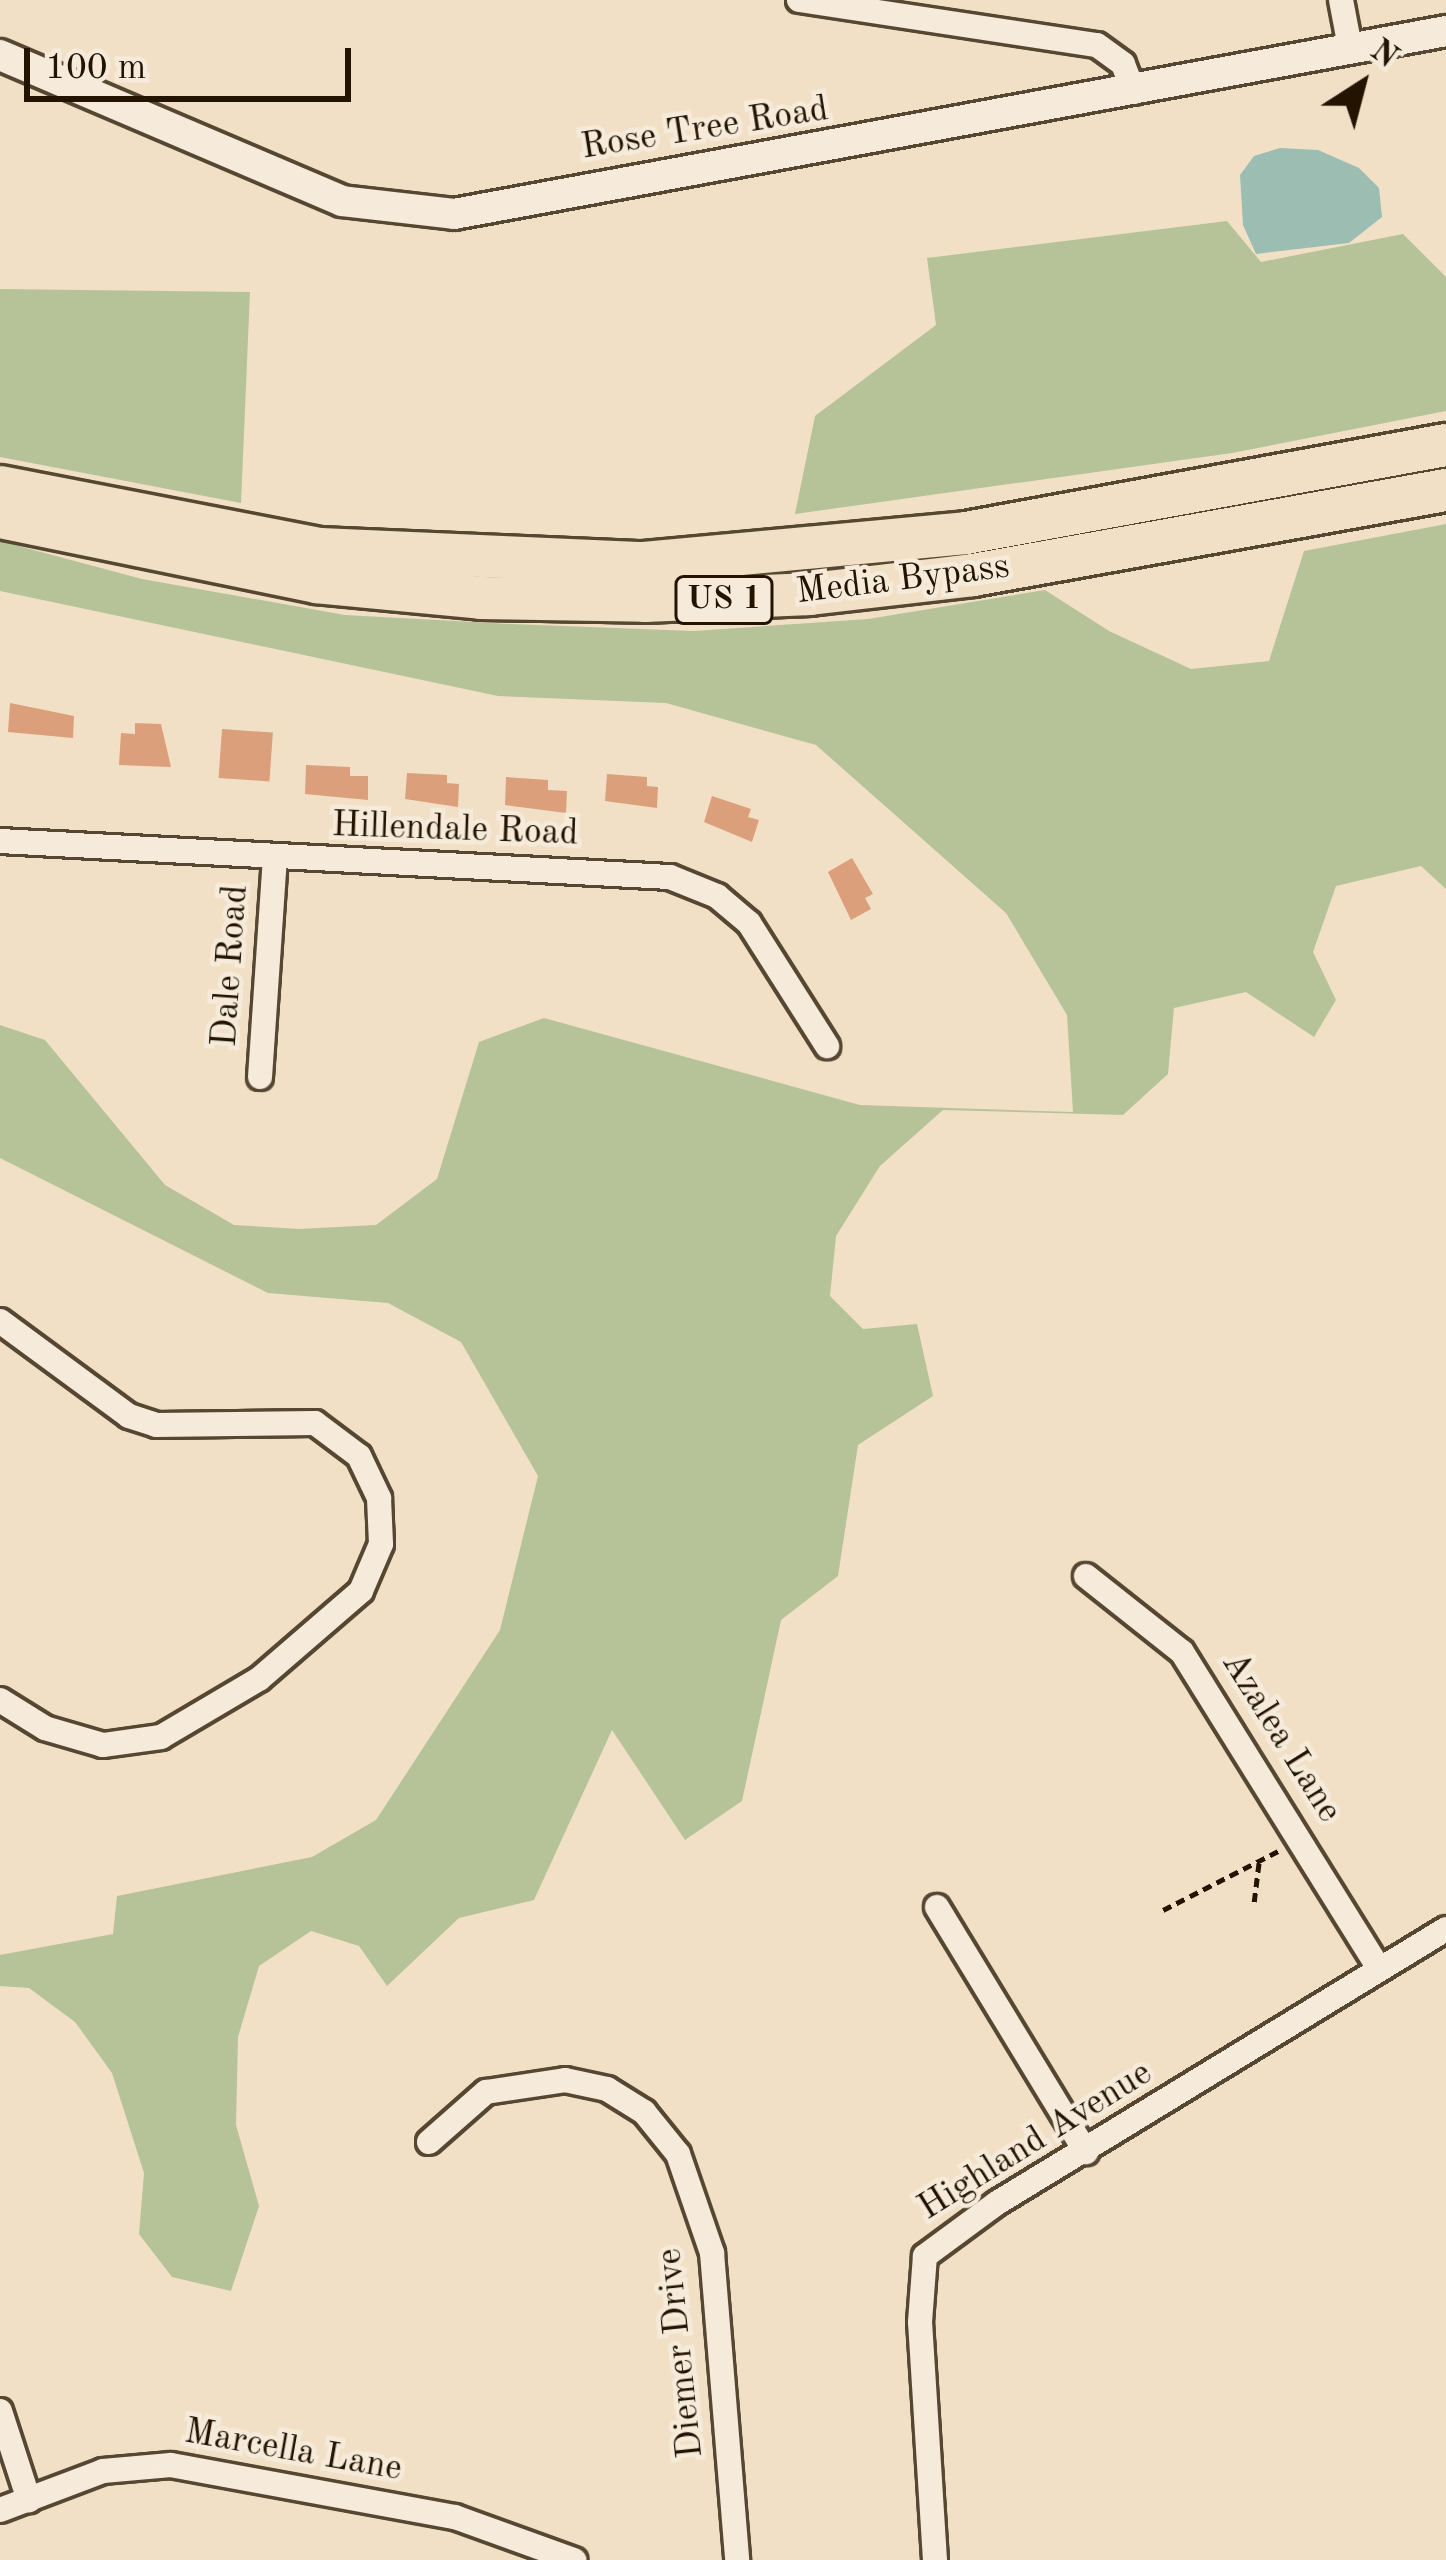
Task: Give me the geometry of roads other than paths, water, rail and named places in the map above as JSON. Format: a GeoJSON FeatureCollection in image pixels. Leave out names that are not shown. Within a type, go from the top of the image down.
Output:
{"type":"FeatureCollection","features":[{"type":"Feature","properties":{"kind":"highway","name":"Media Bypass"},"geometry":{"type":"LineString","coordinates":[[0,487],[320,549],[644,563],[926,539],[1446,445]]}},
{"type":"Feature","properties":{"kind":"highway","name":"Media Bypass"},"geometry":{"type":"LineString","coordinates":[[0,517],[316,582],[481,598],[686,601],[973,575],[1446,490]]}},
{"type":"Feature","properties":{"kind":"street"},"geometry":{"type":"LineString","coordinates":[[799,0],[1097,45],[1124,64],[1135,92]]}},
{"type":"Feature","properties":{"kind":"street"},"geometry":{"type":"LineString","coordinates":[[1341,0],[1350,47]]}},
{"type":"Feature","properties":{"kind":"street","name":"Rose Tree Road"},"geometry":{"type":"LineString","coordinates":[[0,55],[285,179],[392,213],[454,214],[1446,31]]}},
{"type":"Feature","properties":{"kind":"street","name":"Hillendale Road"},"geometry":{"type":"LineString","coordinates":[[0,841],[670,877],[717,896],[749,922],[827,1046]]}},
{"type":"Feature","properties":{"kind":"street","name":"Dale Road"},"geometry":{"type":"LineString","coordinates":[[260,1077],[274,859]]}},
{"type":"Feature","properties":{"kind":"street"},"geometry":{"type":"LineString","coordinates":[[0,1322],[129,1416],[156,1425],[315,1423],[359,1456],[379,1498],[381,1544],[361,1591],[259,1679],[161,1737],[103,1745],[45,1728],[0,1700]]}},
{"type":"Feature","properties":{"kind":"street","name":"Azalea Lane"},"geometry":{"type":"LineString","coordinates":[[1087,1576],[1182,1652],[1379,1968]]}},
{"type":"Feature","properties":{"kind":"street"},"geometry":{"type":"LineString","coordinates":[[937,1907],[1086,2152]]}},
{"type":"Feature","properties":{"kind":"street","name":"Highland Avenue"},"geometry":{"type":"LineString","coordinates":[[934,2560],[920,2322],[925,2256],[1446,1929]]}},
{"type":"Feature","properties":{"kind":"street","name":"Diemer Drive"},"geometry":{"type":"LineString","coordinates":[[429,2142],[486,2092],[565,2080],[607,2089],[644,2112],[678,2154],[712,2253],[736,2560]]}},
{"type":"Feature","properties":{"kind":"street"},"geometry":{"type":"LineString","coordinates":[[0,2411],[29,2500]]}},
{"type":"Feature","properties":{"kind":"street","name":"Marcella Lane"},"geometry":{"type":"LineString","coordinates":[[0,2510],[103,2471],[171,2465],[455,2517],[574,2560]]}},
{"type":"Feature","properties":{"kind":"water"},"geometry":{"type":"Polygon","coordinates":[[[1280,148],[1318,150],[1359,168],[1379,188],[1382,217],[1349,243],[1256,254],[1243,225],[1240,175],[1254,156],[1280,148]]]}}]}
